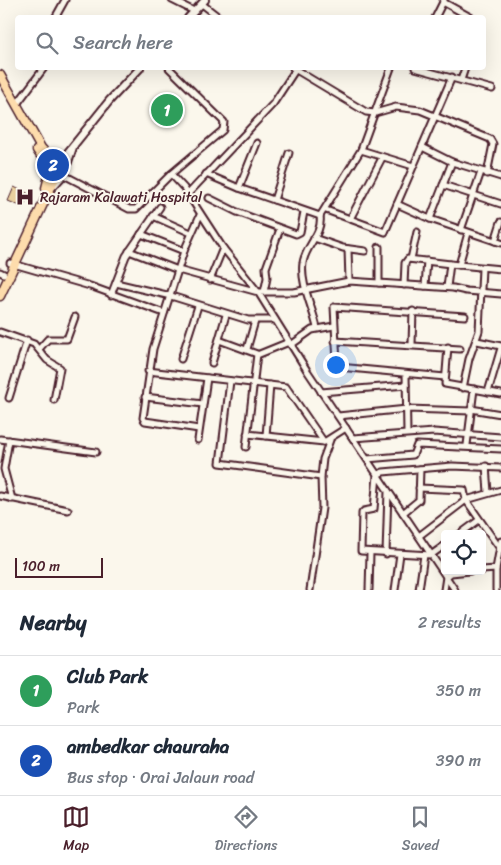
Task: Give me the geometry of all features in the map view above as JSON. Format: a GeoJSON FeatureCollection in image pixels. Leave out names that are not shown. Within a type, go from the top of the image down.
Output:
{"type":"FeatureCollection","features":[{"type":"Feature","properties":{"kind":"main road"},"geometry":{"type":"LineString","coordinates":[[0,76],[48,160]]}},
{"type":"Feature","properties":{"kind":"main road"},"geometry":{"type":"LineString","coordinates":[[0,85],[57,173]]}},
{"type":"Feature","properties":{"kind":"main road"},"geometry":{"type":"LineString","coordinates":[[0,296],[11,264],[44,192],[61,168],[61,161],[55,157],[48,160]]}},
{"type":"Feature","properties":{"kind":"main road"},"geometry":{"type":"LineString","coordinates":[[0,285],[2,273],[11,264],[57,173]]}},
{"type":"Feature","properties":{"kind":"street"},"geometry":{"type":"LineString","coordinates":[[57,15],[65,0]]}},
{"type":"Feature","properties":{"kind":"street"},"geometry":{"type":"LineString","coordinates":[[172,0],[194,11]]}},
{"type":"Feature","properties":{"kind":"street"},"geometry":{"type":"LineString","coordinates":[[436,15],[443,1],[467,15]]}},
{"type":"Feature","properties":{"kind":"street"},"geometry":{"type":"LineString","coordinates":[[191,15],[204,2],[217,15]]}},
{"type":"Feature","properties":{"kind":"street"},"geometry":{"type":"LineString","coordinates":[[17,104],[42,70]]}},
{"type":"Feature","properties":{"kind":"street"},"geometry":{"type":"LineString","coordinates":[[61,161],[110,100],[138,70]]}},
{"type":"Feature","properties":{"kind":"street"},"geometry":{"type":"LineString","coordinates":[[74,146],[57,173],[132,210],[139,207],[171,174],[223,130],[225,125],[171,70]]}},
{"type":"Feature","properties":{"kind":"street"},"geometry":{"type":"LineString","coordinates":[[188,194],[273,104],[293,70]]}},
{"type":"Feature","properties":{"kind":"street"},"geometry":{"type":"LineString","coordinates":[[297,70],[366,112],[375,113],[385,109],[410,108],[436,116],[492,141],[493,148],[473,195],[461,230]]}},
{"type":"Feature","properties":{"kind":"street"},"geometry":{"type":"LineString","coordinates":[[317,328],[307,290],[303,261],[320,224],[320,216],[326,210],[362,150],[390,70]]}},
{"type":"Feature","properties":{"kind":"street"},"geometry":{"type":"LineString","coordinates":[[424,70],[452,76],[492,90]]}},
{"type":"Feature","properties":{"kind":"street"},"geometry":{"type":"LineString","coordinates":[[461,80],[465,70]]}},
{"type":"Feature","properties":{"kind":"street"},"geometry":{"type":"LineString","coordinates":[[326,210],[385,232],[452,76]]}},
{"type":"Feature","properties":{"kind":"street"},"geometry":{"type":"LineString","coordinates":[[239,188],[257,143]]}},
{"type":"Feature","properties":{"kind":"street"},"geometry":{"type":"LineString","coordinates":[[422,147],[452,162],[501,177]]}},
{"type":"Feature","properties":{"kind":"street"},"geometry":{"type":"LineString","coordinates":[[362,150],[382,158],[413,166]]}},
{"type":"Feature","properties":{"kind":"street"},"geometry":{"type":"LineString","coordinates":[[274,200],[290,153]]}},
{"type":"Feature","properties":{"kind":"street"},"geometry":{"type":"LineString","coordinates":[[350,219],[382,158]]}},
{"type":"Feature","properties":{"kind":"street"},"geometry":{"type":"LineString","coordinates":[[430,219],[452,162]]}},
{"type":"Feature","properties":{"kind":"street"},"geometry":{"type":"LineString","coordinates":[[171,174],[188,194],[223,248],[261,292],[275,320],[321,392],[455,590]]}},
{"type":"Feature","properties":{"kind":"street"},"geometry":{"type":"LineString","coordinates":[[206,174],[304,212],[320,216]]}},
{"type":"Feature","properties":{"kind":"street"},"geometry":{"type":"LineString","coordinates":[[443,185],[501,204]]}},
{"type":"Feature","properties":{"kind":"street"},"geometry":{"type":"LineString","coordinates":[[209,198],[236,212],[298,234],[304,212]]}},
{"type":"Feature","properties":{"kind":"street"},"geometry":{"type":"LineString","coordinates":[[397,204],[430,219],[501,243]]}},
{"type":"Feature","properties":{"kind":"street"},"geometry":{"type":"LineString","coordinates":[[111,295],[129,251],[160,207]]}},
{"type":"Feature","properties":{"kind":"street"},"geometry":{"type":"LineString","coordinates":[[199,429],[145,421],[143,418],[148,371],[164,313],[184,251],[200,215]]}},
{"type":"Feature","properties":{"kind":"street"},"geometry":{"type":"LineString","coordinates":[[153,216],[191,233]]}},
{"type":"Feature","properties":{"kind":"street"},"geometry":{"type":"LineString","coordinates":[[494,241],[501,222]]}},
{"type":"Feature","properties":{"kind":"street"},"geometry":{"type":"LineString","coordinates":[[261,292],[267,278],[266,268],[280,229]]}},
{"type":"Feature","properties":{"kind":"street"},"geometry":{"type":"LineString","coordinates":[[411,259],[417,232]]}},
{"type":"Feature","properties":{"kind":"street"},"geometry":{"type":"LineString","coordinates":[[460,265],[468,232]]}},
{"type":"Feature","properties":{"kind":"street"},"geometry":{"type":"LineString","coordinates":[[141,234],[184,251]]}},
{"type":"Feature","properties":{"kind":"street"},"geometry":{"type":"LineString","coordinates":[[314,238],[348,249],[365,251]]}},
{"type":"Feature","properties":{"kind":"street"},"geometry":{"type":"LineString","coordinates":[[379,247],[379,283]]}},
{"type":"Feature","properties":{"kind":"street"},"geometry":{"type":"LineString","coordinates":[[210,280],[223,248]]}},
{"type":"Feature","properties":{"kind":"street"},"geometry":{"type":"LineString","coordinates":[[348,249],[349,281]]}},
{"type":"Feature","properties":{"kind":"street"},"geometry":{"type":"LineString","coordinates":[[129,251],[210,280],[261,292],[307,290],[349,281],[447,287],[501,294]]}},
{"type":"Feature","properties":{"kind":"street"},"geometry":{"type":"LineString","coordinates":[[404,285],[405,263],[411,259],[501,269]]}},
{"type":"Feature","properties":{"kind":"street"},"geometry":{"type":"LineString","coordinates":[[425,286],[427,261]]}},
{"type":"Feature","properties":{"kind":"street"},"geometry":{"type":"LineString","coordinates":[[11,264],[90,286],[164,313]]}},
{"type":"Feature","properties":{"kind":"street"},"geometry":{"type":"LineString","coordinates":[[447,287],[450,264]]}},
{"type":"Feature","properties":{"kind":"street"},"geometry":{"type":"LineString","coordinates":[[463,388],[469,359],[477,341],[482,292],[482,268]]}},
{"type":"Feature","properties":{"kind":"street"},"geometry":{"type":"LineString","coordinates":[[116,283],[170,296],[198,306],[254,321],[275,320]]}},
{"type":"Feature","properties":{"kind":"street"},"geometry":{"type":"LineString","coordinates":[[181,359],[198,306]]}},
{"type":"Feature","properties":{"kind":"street"},"geometry":{"type":"LineString","coordinates":[[445,377],[339,367],[335,341],[334,309],[336,306],[464,316]]}},
{"type":"Feature","properties":{"kind":"street"},"geometry":{"type":"LineString","coordinates":[[412,344],[413,311]]}},
{"type":"Feature","properties":{"kind":"street"},"geometry":{"type":"LineString","coordinates":[[212,363],[226,314]]}},
{"type":"Feature","properties":{"kind":"street"},"geometry":{"type":"LineString","coordinates":[[39,349],[48,339],[67,339],[75,317]]}},
{"type":"Feature","properties":{"kind":"street"},"geometry":{"type":"LineString","coordinates":[[247,349],[254,321]]}},
{"type":"Feature","properties":{"kind":"street"},"geometry":{"type":"LineString","coordinates":[[257,356],[290,344],[317,328],[334,326]]}},
{"type":"Feature","properties":{"kind":"street"},"geometry":{"type":"LineString","coordinates":[[0,332],[28,340],[39,349],[47,360],[61,370],[54,400]]}},
{"type":"Feature","properties":{"kind":"street"},"geometry":{"type":"LineString","coordinates":[[9,398],[28,340]]}},
{"type":"Feature","properties":{"kind":"street"},"geometry":{"type":"LineString","coordinates":[[218,340],[256,352],[255,384],[246,447]]}},
{"type":"Feature","properties":{"kind":"street"},"geometry":{"type":"LineString","coordinates":[[335,341],[412,344],[460,349]]}},
{"type":"Feature","properties":{"kind":"street"},"geometry":{"type":"LineString","coordinates":[[477,341],[501,347],[488,392]]}},
{"type":"Feature","properties":{"kind":"street"},"geometry":{"type":"LineString","coordinates":[[448,347],[446,385],[501,394]]}},
{"type":"Feature","properties":{"kind":"street"},"geometry":{"type":"LineString","coordinates":[[148,371],[288,388],[324,442]]}},
{"type":"Feature","properties":{"kind":"street"},"geometry":{"type":"LineString","coordinates":[[406,374],[407,433]]}},
{"type":"Feature","properties":{"kind":"street"},"geometry":{"type":"LineString","coordinates":[[198,440],[207,378]]}},
{"type":"Feature","properties":{"kind":"street"},"geometry":{"type":"LineString","coordinates":[[230,381],[220,463],[321,477]]}},
{"type":"Feature","properties":{"kind":"street"},"geometry":{"type":"LineString","coordinates":[[266,436],[270,385]]}},
{"type":"Feature","properties":{"kind":"street"},"geometry":{"type":"LineString","coordinates":[[321,392],[406,385]]}},
{"type":"Feature","properties":{"kind":"street"},"geometry":{"type":"LineString","coordinates":[[467,446],[474,390]]}},
{"type":"Feature","properties":{"kind":"street"},"geometry":{"type":"LineString","coordinates":[[145,397],[203,404]]}},
{"type":"Feature","properties":{"kind":"street"},"geometry":{"type":"LineString","coordinates":[[338,416],[406,409],[471,410],[501,414]]}},
{"type":"Feature","properties":{"kind":"street"},"geometry":{"type":"LineString","coordinates":[[247,434],[324,442],[330,440],[346,428]]}},
{"type":"Feature","properties":{"kind":"street"},"geometry":{"type":"LineString","coordinates":[[353,438],[407,433],[468,433],[501,437]]}},
{"type":"Feature","properties":{"kind":"street"},"geometry":{"type":"LineString","coordinates":[[0,439],[96,452]]}},
{"type":"Feature","properties":{"kind":"street"},"geometry":{"type":"LineString","coordinates":[[9,440],[4,469],[12,499]]}},
{"type":"Feature","properties":{"kind":"street"},"geometry":{"type":"LineString","coordinates":[[310,590],[322,515],[321,477],[323,459],[330,440]]}},
{"type":"Feature","properties":{"kind":"street"},"geometry":{"type":"LineString","coordinates":[[367,459],[413,455],[417,445],[501,449]]}},
{"type":"Feature","properties":{"kind":"street"},"geometry":{"type":"LineString","coordinates":[[378,475],[383,472],[420,469],[486,466],[501,468]]}},
{"type":"Feature","properties":{"kind":"street"},"geometry":{"type":"LineString","coordinates":[[486,466],[488,492]]}},
{"type":"Feature","properties":{"kind":"street"},"geometry":{"type":"LineString","coordinates":[[404,513],[418,502],[420,469]]}},
{"type":"Feature","properties":{"kind":"street"},"geometry":{"type":"LineString","coordinates":[[378,475],[374,509],[362,513],[360,549],[363,552],[370,553],[432,555],[441,548]]}},
{"type":"Feature","properties":{"kind":"street"},"geometry":{"type":"LineString","coordinates":[[420,488],[464,490],[466,500],[500,550]]}},
{"type":"Feature","properties":{"kind":"street"},"geometry":{"type":"LineString","coordinates":[[419,536],[466,500],[488,492],[501,490]]}},
{"type":"Feature","properties":{"kind":"street"},"geometry":{"type":"LineString","coordinates":[[386,554],[388,491]]}},
{"type":"Feature","properties":{"kind":"street"},"geometry":{"type":"LineString","coordinates":[[0,496],[68,510]]}},
{"type":"Feature","properties":{"kind":"street"},"geometry":{"type":"LineString","coordinates":[[465,530],[479,520]]}},
{"type":"Feature","properties":{"kind":"street"},"geometry":{"type":"LineString","coordinates":[[496,590],[496,569],[501,541]]}},
{"type":"Feature","properties":{"kind":"street"},"geometry":{"type":"LineString","coordinates":[[369,590],[370,553]]}},
{"type":"Feature","properties":{"kind":"street"},"geometry":{"type":"LineString","coordinates":[[395,590],[400,554]]}},
{"type":"Feature","properties":{"kind":"street"},"geometry":{"type":"LineString","coordinates":[[419,590],[424,555]]}},
{"type":"Feature","properties":{"kind":"street"},"geometry":{"type":"LineString","coordinates":[[486,570],[496,569]]}},
{"type":"Feature","properties":{"kind":"street"},"geometry":{"type":"LineString","coordinates":[[444,590],[446,576]]}},
{"type":"Feature","properties":{"kind":"building"},"geometry":{"type":"Polygon","coordinates":[[[14,187],[29,194],[23,207],[8,201],[14,187]]]}},
{"type":"Feature","properties":{"kind":"place","name":"Club Park"},"geometry":{"type":"Point","coordinates":[167,110]}},
{"type":"Feature","properties":{"kind":"place","name":"ambedkar chauraha"},"geometry":{"type":"Point","coordinates":[53,165]}},
{"type":"Feature","properties":{"kind":"place","name":"Rajaram Kalawati Hospital"},"geometry":{"type":"Point","coordinates":[25,197]}}]}
